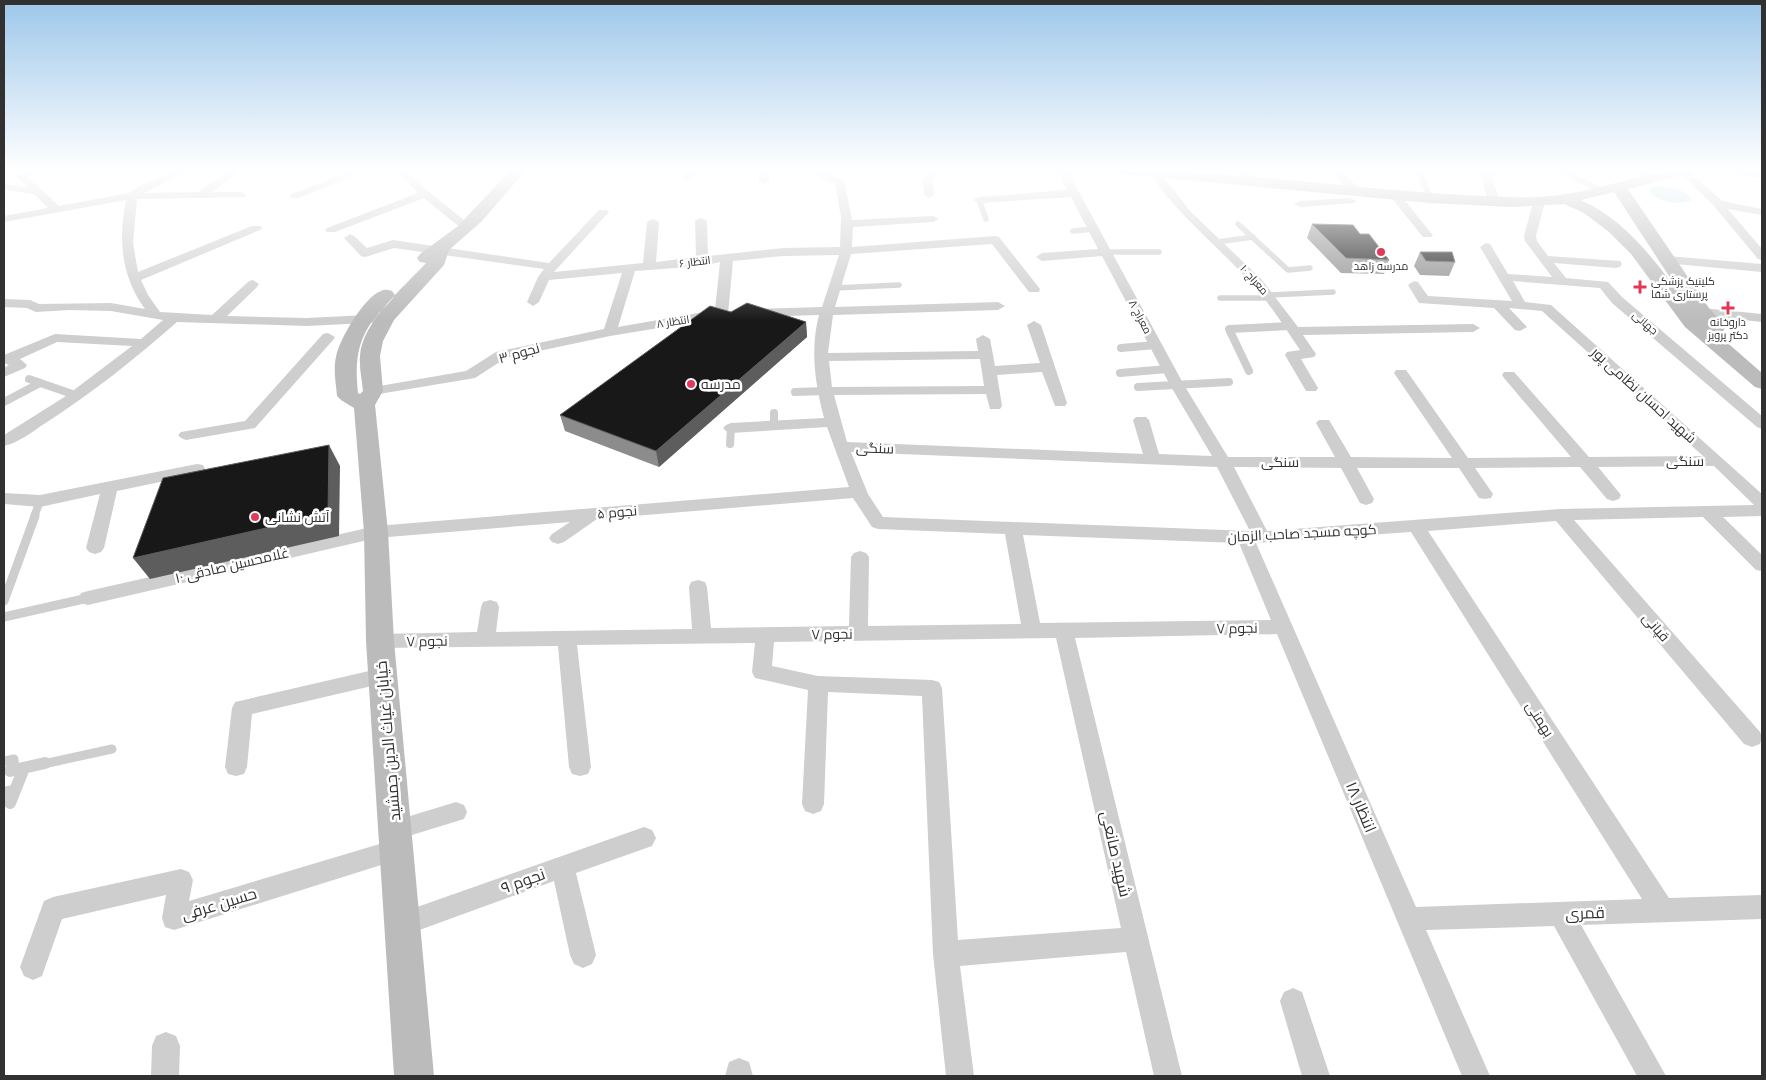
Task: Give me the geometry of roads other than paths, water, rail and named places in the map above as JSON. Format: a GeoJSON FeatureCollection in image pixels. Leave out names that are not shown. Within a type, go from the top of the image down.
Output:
{"type":"FeatureCollection","features":[{"type":"Feature","properties":{"kind":"main road","name":"خیابان غیاث الدین جمشید"},"geometry":{"type":"LineString","coordinates":[[368,398],[348,396],[346,358],[372,324],[438,261],[441,249],[472,220]]}},
{"type":"Feature","properties":{"kind":"main road"},"geometry":{"type":"LineString","coordinates":[[1596,220],[1613,226],[1628,224],[1648,227]]}},
{"type":"Feature","properties":{"kind":"main road"},"geometry":{"type":"LineString","coordinates":[[1605,220],[1637,250],[1680,310],[1692,323],[1762,383]]}},
{"type":"Feature","properties":{"kind":"main road"},"geometry":{"type":"LineString","coordinates":[[1640,220],[1648,227]]}},
{"type":"Feature","properties":{"kind":"main road"},"geometry":{"type":"LineString","coordinates":[[1640,220],[1648,227],[1702,312],[1715,326],[1762,365]]}},
{"type":"Feature","properties":{"kind":"main road","name":"خیابان غیاث الدین جمشید"},"geometry":{"type":"LineString","coordinates":[[372,324],[373,340],[370,356],[368,398],[380,641],[414,1076]]}},
{"type":"Feature","properties":{"kind":"street"},"geometry":{"type":"LineString","coordinates":[[129,220],[127,231],[137,287],[155,314]]}},
{"type":"Feature","properties":{"kind":"street"},"geometry":{"type":"LineString","coordinates":[[331,230],[356,220]]}},
{"type":"Feature","properties":{"kind":"street"},"geometry":{"type":"LineString","coordinates":[[458,220],[466,227]]}},
{"type":"Feature","properties":{"kind":"street"},"geometry":{"type":"LineString","coordinates":[[533,302],[552,266],[595,220]]}},
{"type":"Feature","properties":{"kind":"street"},"geometry":{"type":"LineString","coordinates":[[847,220],[846,251],[827,310],[820,357],[833,422],[858,492]]}},
{"type":"Feature","properties":{"kind":"street"},"geometry":{"type":"LineString","coordinates":[[848,224],[909,220]]}},
{"type":"Feature","properties":{"kind":"street","name":"معراج ۸"},"geometry":{"type":"LineString","coordinates":[[1089,220],[1168,369],[1223,462],[1254,537]]}},
{"type":"Feature","properties":{"kind":"street","name":"معراج ۱۰"},"geometry":{"type":"LineString","coordinates":[[1194,220],[1249,273],[1269,296],[1292,329],[1309,354],[1292,355],[1311,388]]}},
{"type":"Feature","properties":{"kind":"street"},"geometry":{"type":"LineString","coordinates":[[1416,220],[1427,234]]}},
{"type":"Feature","properties":{"kind":"street"},"geometry":{"type":"LineString","coordinates":[[1535,220],[1530,236],[1531,241],[1562,282]]}},
{"type":"Feature","properties":{"kind":"street"},"geometry":{"type":"LineString","coordinates":[[1732,220],[1762,256]]}},
{"type":"Feature","properties":{"kind":"street"},"geometry":{"type":"LineString","coordinates":[[701,221],[702,262]]}},
{"type":"Feature","properties":{"kind":"street"},"geometry":{"type":"LineString","coordinates":[[649,267],[654,222]]}},
{"type":"Feature","properties":{"kind":"street"},"geometry":{"type":"LineString","coordinates":[[135,278],[256,228]]}},
{"type":"Feature","properties":{"kind":"street"},"geometry":{"type":"LineString","coordinates":[[350,238],[365,253],[392,244],[441,249],[552,266]]}},
{"type":"Feature","properties":{"kind":"street","name":"انتظار ۶"},"geometry":{"type":"LineString","coordinates":[[544,278],[783,252],[846,251],[995,240],[1034,289]]}},
{"type":"Feature","properties":{"kind":"street"},"geometry":{"type":"LineString","coordinates":[[1486,247],[1521,305]]}},
{"type":"Feature","properties":{"kind":"street"},"geometry":{"type":"LineString","coordinates":[[1042,257],[1106,252]]}},
{"type":"Feature","properties":{"kind":"street"},"geometry":{"type":"LineString","coordinates":[[727,258],[731,313]]}},
{"type":"Feature","properties":{"kind":"street"},"geometry":{"type":"LineString","coordinates":[[1545,259],[1616,264]]}},
{"type":"Feature","properties":{"kind":"street"},"geometry":{"type":"LineString","coordinates":[[1668,260],[1762,268]]}},
{"type":"Feature","properties":{"kind":"street"},"geometry":{"type":"LineString","coordinates":[[610,332],[629,269]]}},
{"type":"Feature","properties":{"kind":"street","name":"جهانی"},"geometry":{"type":"LineString","coordinates":[[1505,278],[1604,286],[1624,306],[1762,424]]}},
{"type":"Feature","properties":{"kind":"street"},"geometry":{"type":"LineString","coordinates":[[216,319],[253,284]]}},
{"type":"Feature","properties":{"kind":"street"},"geometry":{"type":"LineString","coordinates":[[1414,285],[1424,300],[1521,305]]}},
{"type":"Feature","properties":{"kind":"street"},"geometry":{"type":"LineString","coordinates":[[1435,301],[1455,328]]}},
{"type":"Feature","properties":{"kind":"street"},"geometry":{"type":"LineString","coordinates":[[4,303],[30,304],[36,308],[69,306],[111,307],[174,318],[307,322],[322,326],[372,324]]}},
{"type":"Feature","properties":{"kind":"street"},"geometry":{"type":"LineString","coordinates":[[1498,304],[1520,327]]}},
{"type":"Feature","properties":{"kind":"street","name":"شهید احسان نظامی پور"},"geometry":{"type":"LineString","coordinates":[[1521,305],[1546,308],[1718,461],[1762,503]]}},
{"type":"Feature","properties":{"kind":"street","name":"انتظار ۸"},"geometry":{"type":"LineString","coordinates":[[610,332],[731,313],[998,306]]}},
{"type":"Feature","properties":{"kind":"street"},"geometry":{"type":"LineString","coordinates":[[1702,312],[1762,318]]}},
{"type":"Feature","properties":{"kind":"street"},"geometry":{"type":"LineString","coordinates":[[4,441],[55,412],[78,396],[174,318]]}},
{"type":"Feature","properties":{"kind":"street"},"geometry":{"type":"LineString","coordinates":[[307,322],[328,338],[346,358]]}},
{"type":"Feature","properties":{"kind":"street"},"geometry":{"type":"LineString","coordinates":[[1034,324],[1060,403]]}},
{"type":"Feature","properties":{"kind":"street"},"geometry":{"type":"LineString","coordinates":[[1292,329],[1472,328]]}},
{"type":"Feature","properties":{"kind":"street","name":"نجوم ۳"},"geometry":{"type":"LineString","coordinates":[[368,398],[470,375],[501,355],[610,332]]}},
{"type":"Feature","properties":{"kind":"street"},"geometry":{"type":"LineString","coordinates":[[6,359],[55,338],[145,343]]}},
{"type":"Feature","properties":{"kind":"street"},"geometry":{"type":"LineString","coordinates":[[186,435],[250,425],[328,338]]}},
{"type":"Feature","properties":{"kind":"street"},"geometry":{"type":"LineString","coordinates":[[983,339],[994,406]]}},
{"type":"Feature","properties":{"kind":"street"},"geometry":{"type":"LineString","coordinates":[[820,357],[986,355]]}},
{"type":"Feature","properties":{"kind":"street"},"geometry":{"type":"LineString","coordinates":[[4,373],[20,365],[6,359]]}},
{"type":"Feature","properties":{"kind":"street"},"geometry":{"type":"LineString","coordinates":[[989,371],[1048,367]]}},
{"type":"Feature","properties":{"kind":"street"},"geometry":{"type":"LineString","coordinates":[[1402,373],[1485,494]]}},
{"type":"Feature","properties":{"kind":"street"},"geometry":{"type":"LineString","coordinates":[[1509,375],[1613,495]]}},
{"type":"Feature","properties":{"kind":"street"},"geometry":{"type":"LineString","coordinates":[[826,391],[992,390]]}},
{"type":"Feature","properties":{"kind":"street"},"geometry":{"type":"LineString","coordinates":[[731,436],[774,419],[833,422]]}},
{"type":"Feature","properties":{"kind":"street"},"geometry":{"type":"LineString","coordinates":[[1141,420],[1152,459]]}},
{"type":"Feature","properties":{"kind":"street"},"geometry":{"type":"LineString","coordinates":[[1324,423],[1366,499]]}},
{"type":"Feature","properties":{"kind":"street","name":"سنگی"},"geometry":{"type":"LineString","coordinates":[[842,447],[1223,462],[1718,461]]}},
{"type":"Feature","properties":{"kind":"street"},"geometry":{"type":"LineString","coordinates":[[4,499],[40,501],[197,469]]}},
{"type":"Feature","properties":{"kind":"street"},"geometry":{"type":"LineString","coordinates":[[95,548],[110,487]]}},
{"type":"Feature","properties":{"kind":"street","name":"نجوم ۵"},"geometry":{"type":"LineString","coordinates":[[376,532],[858,492]]}},
{"type":"Feature","properties":{"kind":"street","name":"کوچه مسجد صاحب الزمان"},"geometry":{"type":"LineString","coordinates":[[858,492],[878,523],[1254,537],[1417,527],[1560,515],[1762,510]]}},
{"type":"Feature","properties":{"kind":"street"},"geometry":{"type":"LineString","coordinates":[[1708,512],[1762,565]]}},
{"type":"Feature","properties":{"kind":"street"},"geometry":{"type":"LineString","coordinates":[[558,538],[594,514]]}},
{"type":"Feature","properties":{"kind":"street","name":"قپانی"},"geometry":{"type":"LineString","coordinates":[[1560,515],[1752,738]]}},
{"type":"Feature","properties":{"kind":"street","name":"بهمنی"},"geometry":{"type":"LineString","coordinates":[[1417,527],[1663,910]]}},
{"type":"Feature","properties":{"kind":"street"},"geometry":{"type":"LineString","coordinates":[[1013,528],[1032,631]]}},
{"type":"Feature","properties":{"kind":"street","name":"غلامحسین صادقی ۱۰"},"geometry":{"type":"LineString","coordinates":[[88,598],[376,532]]}},
{"type":"Feature","properties":{"kind":"street","name":"انتظار ۱۸"},"geometry":{"type":"LineString","coordinates":[[1254,537],[1284,628],[1476,1076]]}},
{"type":"Feature","properties":{"kind":"street"},"geometry":{"type":"LineString","coordinates":[[858,634],[860,557]]}},
{"type":"Feature","properties":{"kind":"street"},"geometry":{"type":"LineString","coordinates":[[698,587],[702,637]]}},
{"type":"Feature","properties":{"kind":"street"},"geometry":{"type":"LineString","coordinates":[[485,640],[490,606]]}},
{"type":"Feature","properties":{"kind":"street","name":"نجوم ۷"},"geometry":{"type":"LineString","coordinates":[[380,641],[1284,628]]}},
{"type":"Feature","properties":{"kind":"street","name":"شهید صانعی"},"geometry":{"type":"LineString","coordinates":[[1064,631],[1168,1076]]}},
{"type":"Feature","properties":{"kind":"street"},"geometry":{"type":"LineString","coordinates":[[765,635],[762,672],[818,684],[932,688],[946,954],[960,1076]]}},
{"type":"Feature","properties":{"kind":"street"},"geometry":{"type":"LineString","coordinates":[[567,638],[580,767]]}},
{"type":"Feature","properties":{"kind":"street"},"geometry":{"type":"LineString","coordinates":[[236,768],[242,708],[382,676]]}},
{"type":"Feature","properties":{"kind":"street"},"geometry":{"type":"LineString","coordinates":[[813,804],[818,684]]}},
{"type":"Feature","properties":{"kind":"street"},"geometry":{"type":"LineString","coordinates":[[396,840],[456,812]]}},
{"type":"Feature","properties":{"kind":"street","name":"نجوم ۹"},"geometry":{"type":"LineString","coordinates":[[402,924],[644,838]]}},
{"type":"Feature","properties":{"kind":"street","name":"حسین عرفی"},"geometry":{"type":"LineString","coordinates":[[33,967],[53,909],[181,880],[174,918],[396,840]]}},
{"type":"Feature","properties":{"kind":"street"},"geometry":{"type":"LineString","coordinates":[[563,867],[583,955]]}},
{"type":"Feature","properties":{"kind":"street","name":"قمری"},"geometry":{"type":"LineString","coordinates":[[1409,919],[1762,907]]}},
{"type":"Feature","properties":{"kind":"street"},"geometry":{"type":"LineString","coordinates":[[1561,914],[1652,1076]]}},
{"type":"Feature","properties":{"kind":"street"},"geometry":{"type":"LineString","coordinates":[[946,954],[1136,939]]}},
{"type":"Feature","properties":{"kind":"street"},"geometry":{"type":"LineString","coordinates":[[1293,1001],[1316,1076]]}},
{"type":"Feature","properties":{"kind":"street"},"geometry":{"type":"LineString","coordinates":[[165,1076],[166,1046]]}},
{"type":"Feature","properties":{"kind":"lane"},"geometry":{"type":"LineString","coordinates":[[1238,224],[1288,270],[1310,268]]}},
{"type":"Feature","properties":{"kind":"lane"},"geometry":{"type":"LineString","coordinates":[[1073,231],[1094,229]]}},
{"type":"Feature","properties":{"kind":"lane"},"geometry":{"type":"LineString","coordinates":[[1217,242],[1253,237]]}},
{"type":"Feature","properties":{"kind":"lane"},"geometry":{"type":"LineString","coordinates":[[1106,252],[1159,252]]}},
{"type":"Feature","properties":{"kind":"lane"},"geometry":{"type":"LineString","coordinates":[[834,288],[899,285]]}},
{"type":"Feature","properties":{"kind":"lane"},"geometry":{"type":"LineString","coordinates":[[1220,298],[1333,292]]}},
{"type":"Feature","properties":{"kind":"lane"},"geometry":{"type":"LineString","coordinates":[[1249,371],[1229,329],[1292,329]]}},
{"type":"Feature","properties":{"kind":"lane"},"geometry":{"type":"LineString","coordinates":[[1121,348],[1156,345]]}},
{"type":"Feature","properties":{"kind":"lane"},"geometry":{"type":"LineString","coordinates":[[1120,374],[1168,369]]}},
{"type":"Feature","properties":{"kind":"lane"},"geometry":{"type":"LineString","coordinates":[[29,379],[78,396]]}},
{"type":"Feature","properties":{"kind":"lane"},"geometry":{"type":"LineString","coordinates":[[1138,387],[1229,382]]}},
{"type":"Feature","properties":{"kind":"lane"},"geometry":{"type":"LineString","coordinates":[[4,402],[40,383]]}},
{"type":"Feature","properties":{"kind":"lane"},"geometry":{"type":"LineString","coordinates":[[795,392],[826,391]]}},
{"type":"Feature","properties":{"kind":"lane"},"geometry":{"type":"LineString","coordinates":[[4,601],[40,501]]}},
{"type":"Feature","properties":{"kind":"lane"},"geometry":{"type":"LineString","coordinates":[[4,617],[88,598]]}},
{"type":"Feature","properties":{"kind":"lane"},"geometry":{"type":"LineString","coordinates":[[4,761],[14,759],[10,771],[112,749]]}},
{"type":"Feature","properties":{"kind":"lane"},"geometry":{"type":"LineString","coordinates":[[9,796],[24,768]]}},
{"type":"Feature","properties":{"kind":"place","name":"مدرسه زاهد"},"geometry":{"type":"Point","coordinates":[1381,252]}},
{"type":"Feature","properties":{"kind":"place","name":"کلینیک پزشکی پرستاری شفا"},"geometry":{"type":"Point","coordinates":[1640,287]}},
{"type":"Feature","properties":{"kind":"place","name":"داروخانه دکتر پرویز"},"geometry":{"type":"Point","coordinates":[1728,308]}},
{"type":"Feature","properties":{"kind":"place","name":"مدرسه"},"geometry":{"type":"Point","coordinates":[691,384]}},
{"type":"Feature","properties":{"kind":"place","name":"آتش نشانی"},"geometry":{"type":"Point","coordinates":[255,517]}}]}
